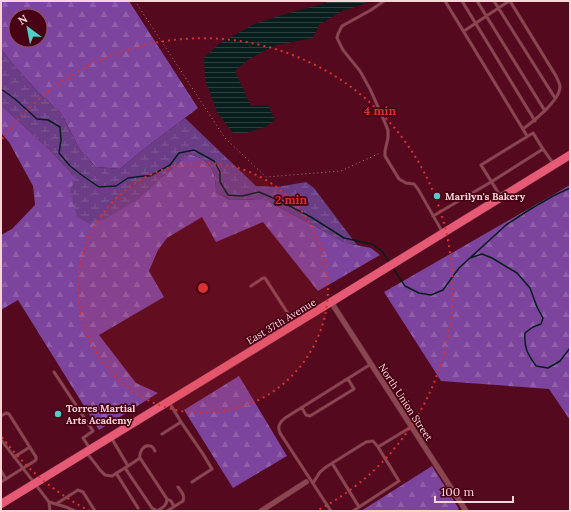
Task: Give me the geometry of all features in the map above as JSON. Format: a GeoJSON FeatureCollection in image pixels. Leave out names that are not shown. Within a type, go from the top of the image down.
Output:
{"type":"FeatureCollection","features":[{"type":"Feature","properties":{"kind":"main road","name":"East 37th Avenue"},"geometry":{"type":"LineString","coordinates":[[1,504],[570,155]]}},
{"type":"Feature","properties":{"kind":"street","name":"North Union Street"},"geometry":{"type":"LineString","coordinates":[[331,302],[466,511]]}},
{"type":"Feature","properties":{"kind":"street"},"geometry":{"type":"LineString","coordinates":[[261,511],[306,482]]}},
{"type":"Feature","properties":{"kind":"lane"},"geometry":{"type":"LineString","coordinates":[[384,1],[342,26],[337,38],[343,50],[360,71],[370,89],[388,130],[385,156],[399,179],[406,183],[414,184],[418,189],[443,233]]}},
{"type":"Feature","properties":{"kind":"lane"},"geometry":{"type":"LineString","coordinates":[[445,1],[527,136]]}},
{"type":"Feature","properties":{"kind":"lane"},"geometry":{"type":"LineString","coordinates":[[462,1],[535,121]]}},
{"type":"Feature","properties":{"kind":"lane"},"geometry":{"type":"LineString","coordinates":[[477,1],[545,110]]}},
{"type":"Feature","properties":{"kind":"lane"},"geometry":{"type":"LineString","coordinates":[[494,1],[555,98]]}},
{"type":"Feature","properties":{"kind":"lane"},"geometry":{"type":"LineString","coordinates":[[464,31],[509,1],[558,81],[560,86],[559,92],[555,98],[535,121],[523,129]]}},
{"type":"Feature","properties":{"kind":"lane"},"geometry":{"type":"LineString","coordinates":[[501,198],[481,165],[527,136],[533,133],[554,165]]}},
{"type":"Feature","properties":{"kind":"lane"},"geometry":{"type":"LineString","coordinates":[[433,216],[543,149]]}},
{"type":"Feature","properties":{"kind":"lane"},"geometry":{"type":"LineString","coordinates":[[251,286],[263,278],[266,278],[295,324]]}},
{"type":"Feature","properties":{"kind":"lane"},"geometry":{"type":"LineString","coordinates":[[331,511],[279,430],[279,426],[281,421],[285,418],[371,364]]}},
{"type":"Feature","properties":{"kind":"lane"},"geometry":{"type":"LineString","coordinates":[[54,372],[93,431],[83,438],[88,451],[105,475],[112,476],[140,458]]}},
{"type":"Feature","properties":{"kind":"lane"},"geometry":{"type":"LineString","coordinates":[[302,408],[306,415],[310,416],[354,389],[348,379]]}},
{"type":"Feature","properties":{"kind":"lane"},"geometry":{"type":"LineString","coordinates":[[169,401],[181,422],[204,454],[212,469],[192,482]]}},
{"type":"Feature","properties":{"kind":"lane"},"geometry":{"type":"LineString","coordinates":[[1,416],[6,413],[8,414],[36,457],[36,460],[1,482]]}},
{"type":"Feature","properties":{"kind":"lane"},"geometry":{"type":"LineString","coordinates":[[162,434],[181,422]]}},
{"type":"Feature","properties":{"kind":"lane"},"geometry":{"type":"LineString","coordinates":[[378,447],[412,426]]}},
{"type":"Feature","properties":{"kind":"lane"},"geometry":{"type":"LineString","coordinates":[[110,437],[128,466]]}},
{"type":"Feature","properties":{"kind":"lane"},"geometry":{"type":"LineString","coordinates":[[1,441],[49,502],[50,511]]}},
{"type":"Feature","properties":{"kind":"lane"},"geometry":{"type":"LineString","coordinates":[[313,484],[320,472],[332,463],[366,442],[373,441],[399,481],[353,511]]}},
{"type":"Feature","properties":{"kind":"lane"},"geometry":{"type":"LineString","coordinates":[[155,451],[152,446],[147,446],[141,450],[140,458],[167,499],[171,501],[174,506]]}},
{"type":"Feature","properties":{"kind":"lane"},"geometry":{"type":"LineString","coordinates":[[14,457],[30,447]]}},
{"type":"Feature","properties":{"kind":"lane"},"geometry":{"type":"LineString","coordinates":[[332,463],[359,507]]}},
{"type":"Feature","properties":{"kind":"lane"},"geometry":{"type":"LineString","coordinates":[[125,468],[152,508],[157,511],[165,505],[167,499]]}},
{"type":"Feature","properties":{"kind":"lane"},"geometry":{"type":"LineString","coordinates":[[1,471],[6,479]]}},
{"type":"Feature","properties":{"kind":"lane"},"geometry":{"type":"LineString","coordinates":[[116,473],[139,510]]}},
{"type":"Feature","properties":{"kind":"lane"},"geometry":{"type":"LineString","coordinates":[[167,511],[184,498],[184,495],[178,487]]}},
{"type":"Feature","properties":{"kind":"lane"},"geometry":{"type":"LineString","coordinates":[[55,504],[78,490],[83,492],[95,511]]}},
{"type":"Feature","properties":{"kind":"lane"},"geometry":{"type":"LineString","coordinates":[[49,502],[75,511]]}},
{"type":"Feature","properties":{"kind":"path"},"geometry":{"type":"LineString","coordinates":[[135,1],[225,138],[266,178],[341,171],[385,151]]}},
{"type":"Feature","properties":{"kind":"green space"},"geometry":{"type":"Polygon","coordinates":[[[1,1],[129,1],[198,108],[120,169],[96,167],[80,150],[61,113],[38,92],[1,49],[1,1]]]}},
{"type":"Feature","properties":{"kind":"green space"},"geometry":{"type":"Polygon","coordinates":[[[1,49],[38,92],[61,113],[80,150],[96,167],[120,169],[185,118],[256,186],[277,187],[306,182],[314,188],[357,245],[346,243],[264,199],[231,200],[216,192],[215,179],[211,167],[199,157],[189,154],[139,199],[103,220],[90,224],[77,217],[70,190],[76,178],[51,151],[1,105],[1,49]]]}},
{"type":"Feature","properties":{"kind":"green space"},"geometry":{"type":"Polygon","coordinates":[[[1,105],[51,151],[76,178],[162,177],[189,154],[201,158],[208,163],[213,170],[216,183],[216,192],[230,200],[264,199],[346,243],[371,248],[380,255],[318,291],[263,222],[216,242],[202,217],[167,238],[158,250],[149,271],[164,297],[99,335],[136,383],[158,393],[99,430],[18,300],[1,310],[1,235],[12,229],[35,205],[33,186],[9,142],[1,133],[1,105]]]}},
{"type":"Feature","properties":{"kind":"green space"},"geometry":{"type":"Polygon","coordinates":[[[570,185],[570,420],[549,389],[441,381],[384,292],[570,185]]]}},
{"type":"Feature","properties":{"kind":"green space"},"geometry":{"type":"Polygon","coordinates":[[[239,376],[287,456],[233,488],[184,410],[239,376]]]}},
{"type":"Feature","properties":{"kind":"green space"},"geometry":{"type":"Polygon","coordinates":[[[432,466],[459,509],[455,511],[361,511],[432,466]]]}},
{"type":"Feature","properties":{"kind":"water"},"geometry":{"type":"Polygon","coordinates":[[[329,1],[367,1],[362,5],[342,11],[319,25],[313,38],[276,45],[249,59],[235,71],[251,106],[268,105],[275,120],[265,127],[246,133],[233,133],[217,112],[205,79],[204,58],[219,44],[254,24],[329,1]]]}},
{"type":"Feature","properties":{"kind":"waterway"},"geometry":{"type":"LineString","coordinates":[[1,89],[15,99],[37,119],[48,120],[60,127],[61,140],[59,153],[70,166],[99,187],[116,186],[128,178],[150,176],[170,165],[179,153],[194,150],[214,161],[220,172],[220,182],[228,195],[242,196],[259,192],[311,217],[344,238],[372,244],[382,251],[389,262]]}},
{"type":"Feature","properties":{"kind":"waterway"},"geometry":{"type":"LineString","coordinates":[[471,257],[506,225],[553,196],[570,188]]}},
{"type":"Feature","properties":{"kind":"waterway"},"geometry":{"type":"LineString","coordinates":[[392,267],[405,286],[419,293],[431,295],[443,290],[459,268],[470,258],[482,254],[492,258],[517,273],[530,288],[543,318],[541,324],[533,327],[525,333],[527,350],[536,366],[548,368],[560,361],[570,348]]}},
{"type":"Feature","properties":{"kind":"place","name":"Marilyn's Bakery"},"geometry":{"type":"Point","coordinates":[437,196]}},
{"type":"Feature","properties":{"kind":"place","name":"Torres Martial Arts Academy"},"geometry":{"type":"Point","coordinates":[58,414]}}]}
